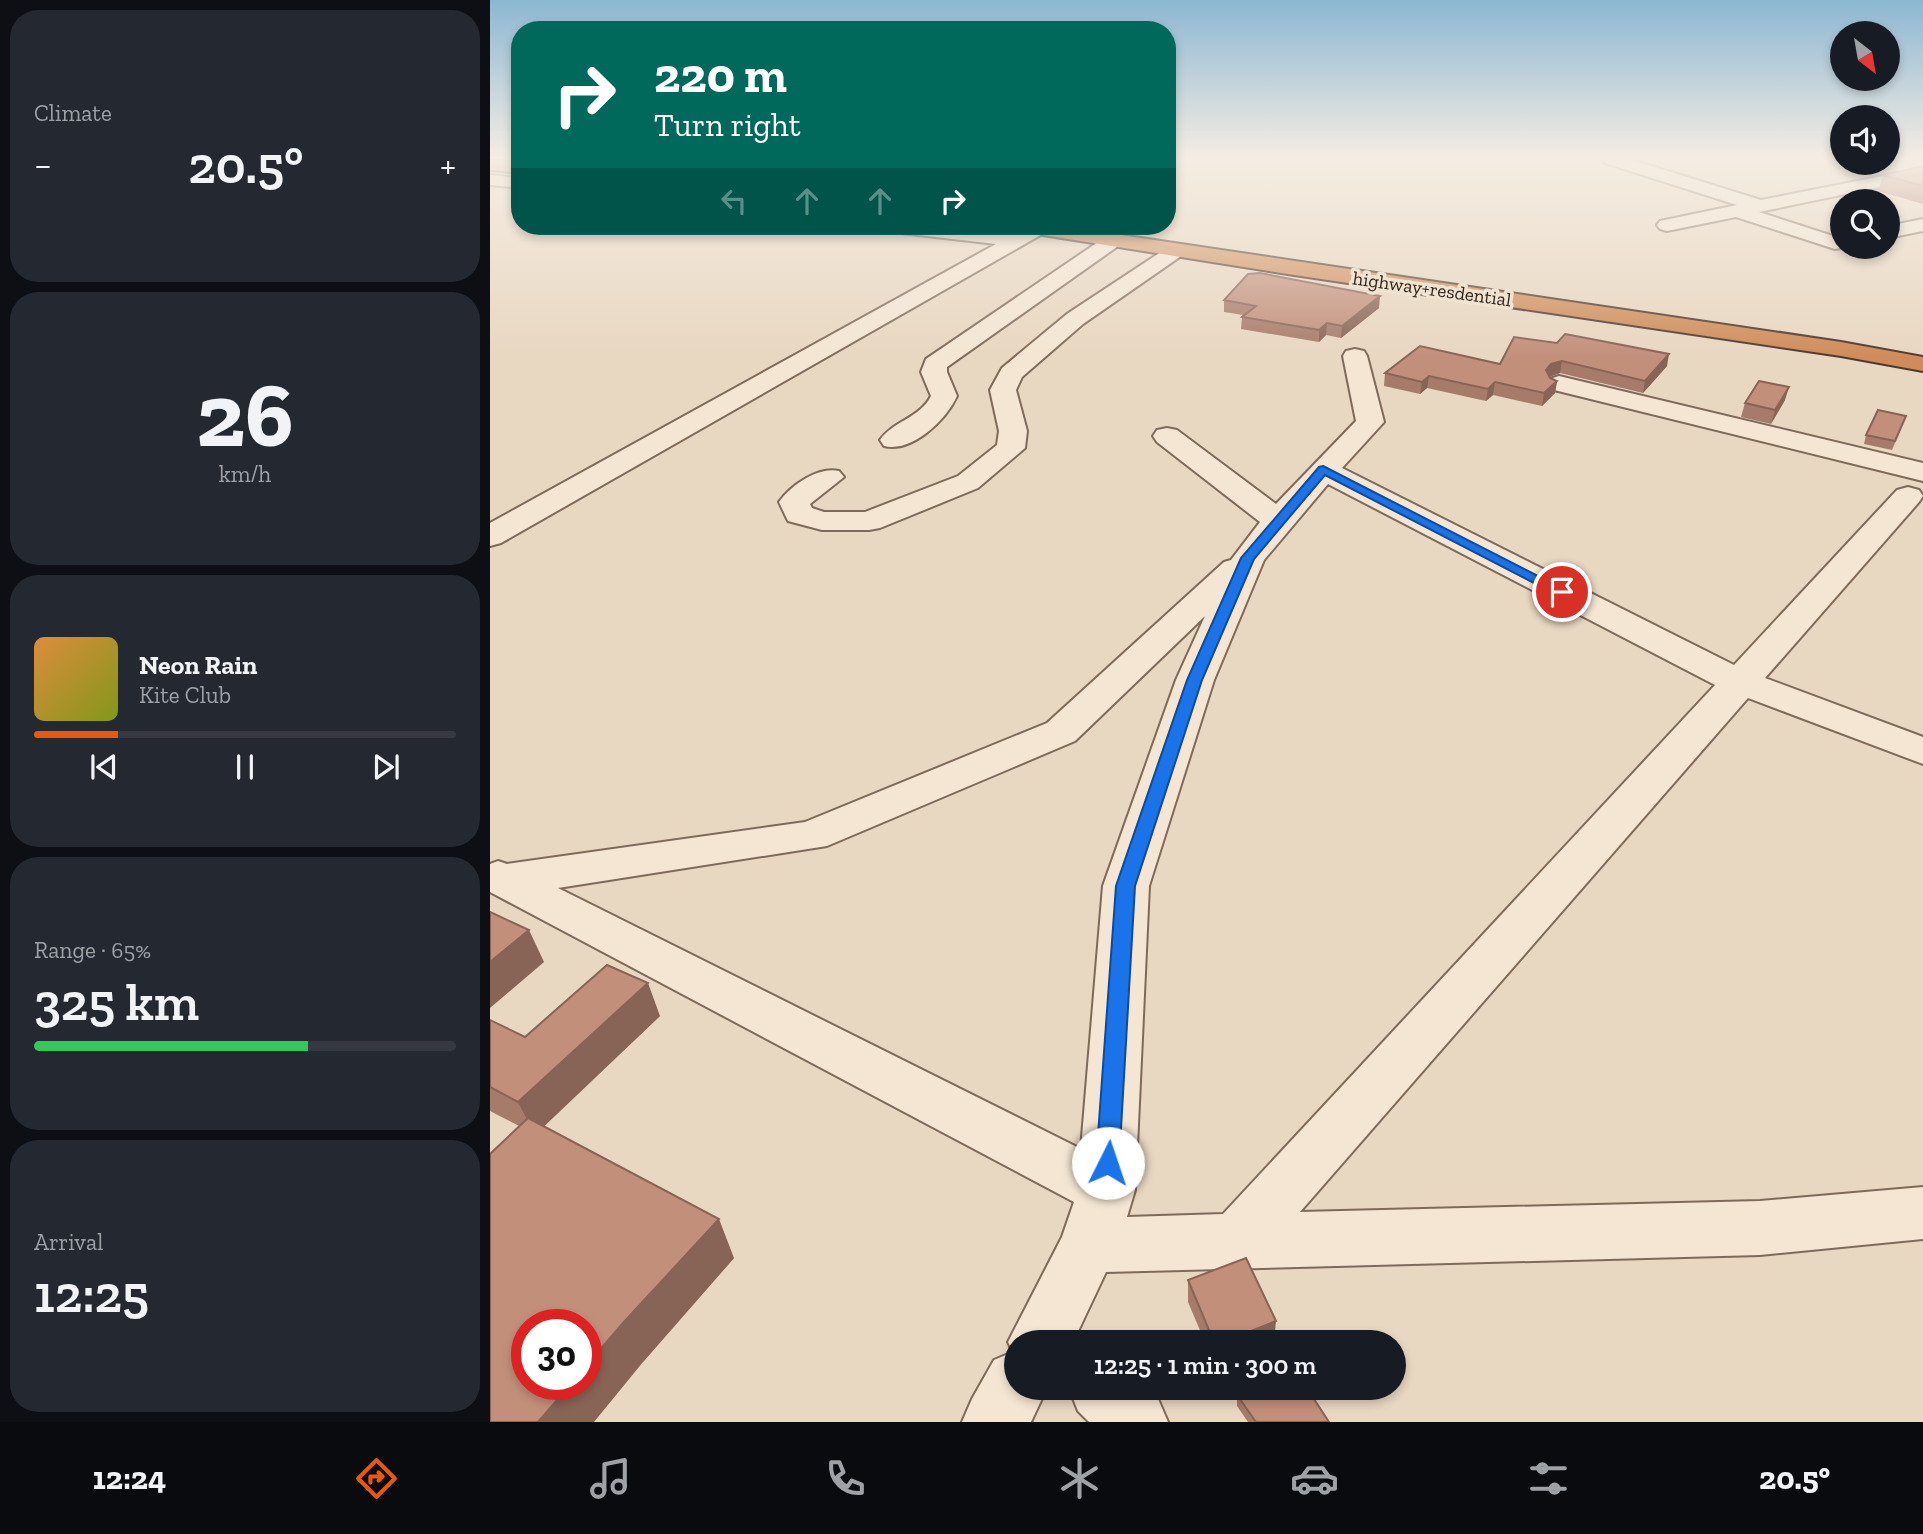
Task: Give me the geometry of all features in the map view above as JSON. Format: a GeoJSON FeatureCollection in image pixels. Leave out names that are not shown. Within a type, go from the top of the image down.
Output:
{"type":"FeatureCollection","features":[{"type":"Feature","properties":{"kind":"highway","name":"highway+resdential"},"geometry":{"type":"LineString","coordinates":[[1066,235],[1841,349]]}},
{"type":"Feature","properties":{"kind":"highway"},"geometry":{"type":"LineString","coordinates":[[1841,349],[1923,358]]}},
{"type":"Feature","properties":{"kind":"highway"},"geometry":{"type":"LineString","coordinates":[[1841,349],[1923,364]]}},
{"type":"Feature","properties":{"kind":"street"},"geometry":{"type":"LineString","coordinates":[[1790,225],[1830,241]]}},
{"type":"Feature","properties":{"kind":"street"},"geometry":{"type":"LineString","coordinates":[[1900,230],[1921,225]]}},
{"type":"Feature","properties":{"kind":"street"},"geometry":{"type":"LineString","coordinates":[[490,536],[1020,235]]}},
{"type":"Feature","properties":{"kind":"street"},"geometry":{"type":"LineString","coordinates":[[829,477],[794,502],[799,514],[822,521],[869,521],[968,482],[1011,448],[1013,431],[974,393],[934,372],[935,364],[1114,240]]}},
{"type":"Feature","properties":{"kind":"street"},"geometry":{"type":"LineString","coordinates":[[894,440],[936,411],[1011,373],[1075,319],[1177,250]]}},
{"type":"Feature","properties":{"kind":"street"},"geometry":{"type":"LineString","coordinates":[[497,877],[812,836],[1062,732],[1248,558],[1278,520],[1370,422],[1356,356]]}},
{"type":"Feature","properties":{"kind":"street"},"geometry":{"type":"LineString","coordinates":[[1237,1241],[1741,681],[1919,489],[1559,384]]}},
{"type":"Feature","properties":{"kind":"street"},"geometry":{"type":"LineString","coordinates":[[1167,436],[1278,520]]}},
{"type":"Feature","properties":{"kind":"street"},"geometry":{"type":"LineString","coordinates":[[1323,470],[1741,681],[1923,751]]}},
{"type":"Feature","properties":{"kind":"street"},"geometry":{"type":"LineString","coordinates":[[1049,1330],[1089,1245],[1106,1190],[1125,886],[1195,680],[1248,558]]}},
{"type":"Feature","properties":{"kind":"street"},"geometry":{"type":"LineString","coordinates":[[497,877],[1106,1190]]}},
{"type":"Feature","properties":{"kind":"street"},"geometry":{"type":"LineString","coordinates":[[1089,1245],[1760,1228],[1923,1213]]}},
{"type":"Feature","properties":{"kind":"street"},"geometry":{"type":"LineString","coordinates":[[995,1422],[1008,1400]]}},
{"type":"Feature","properties":{"kind":"street"},"geometry":{"type":"LineString","coordinates":[[1113,1400],[1135,1422]]}},
{"type":"Feature","properties":{"kind":"building"},"geometry":{"type":"Polygon","coordinates":[[[1260,273],[1380,296],[1342,326],[1327,323],[1319,330],[1242,317],[1256,306],[1224,300],[1248,274],[1260,273]]]}},
{"type":"Feature","properties":{"kind":"building"},"geometry":{"type":"Polygon","coordinates":[[[1565,334],[1669,354],[1645,381],[1562,361],[1551,364],[1546,370],[1550,378],[1557,381],[1544,393],[1495,382],[1488,389],[1429,376],[1422,382],[1385,373],[1420,346],[1500,364],[1514,337],[1557,343],[1565,334]]]}},
{"type":"Feature","properties":{"kind":"building"},"geometry":{"type":"Polygon","coordinates":[[[1759,381],[1789,387],[1775,410],[1745,403],[1759,381]]]}},
{"type":"Feature","properties":{"kind":"building"},"geometry":{"type":"Polygon","coordinates":[[[1878,410],[1906,416],[1895,441],[1866,435],[1878,410]]]}},
{"type":"Feature","properties":{"kind":"building"},"geometry":{"type":"Polygon","coordinates":[[[490,912],[529,930],[490,962],[490,912]]]}},
{"type":"Feature","properties":{"kind":"building"},"geometry":{"type":"Polygon","coordinates":[[[607,965],[648,983],[518,1102],[490,1087],[490,1020],[525,1037],[607,965]]]}},
{"type":"Feature","properties":{"kind":"building"},"geometry":{"type":"Polygon","coordinates":[[[528,1118],[719,1219],[602,1347],[602,1309],[511,1309],[511,1400],[557,1400],[538,1422],[490,1422],[490,1154],[528,1118]]]}},
{"type":"Feature","properties":{"kind":"building"},"geometry":{"type":"Polygon","coordinates":[[[1246,1258],[1276,1321],[1254,1330],[1209,1330],[1188,1280],[1246,1258]]]}},
{"type":"Feature","properties":{"kind":"building"},"geometry":{"type":"Polygon","coordinates":[[[1241,1400],[1315,1400],[1329,1422],[1256,1422],[1241,1400]]]}},
{"type":"Feature","properties":{"kind":"route"},"geometry":{"type":"LineString","coordinates":[[1108,1163],[1125,886],[1195,680],[1248,558],[1278,520],[1323,470],[1562,592]]}}]}
